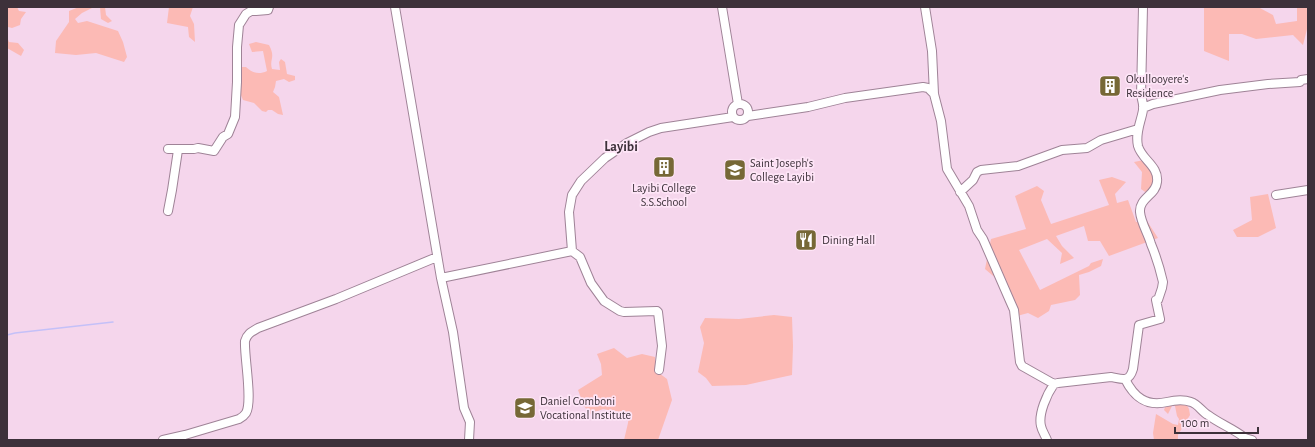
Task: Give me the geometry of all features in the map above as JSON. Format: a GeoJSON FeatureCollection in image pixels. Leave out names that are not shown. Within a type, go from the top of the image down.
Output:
{"type":"FeatureCollection","features":[{"type":"Feature","properties":{"kind":"street"},"geometry":{"type":"LineString","coordinates":[[168,149],[178,150],[198,148],[214,151],[223,137],[228,134],[235,112],[239,26],[246,14],[251,11],[268,10],[268,7]]}},
{"type":"Feature","properties":{"kind":"street"},"geometry":{"type":"LineString","coordinates":[[395,7],[437,257],[453,332],[464,408],[470,422],[469,440]]}},
{"type":"Feature","properties":{"kind":"street"},"geometry":{"type":"LineString","coordinates":[[722,7],[738,104]]}},
{"type":"Feature","properties":{"kind":"street"},"geometry":{"type":"LineString","coordinates":[[925,7],[932,51],[934,94],[941,125],[947,169],[969,206],[977,230],[983,239],[1014,310],[1020,362],[1022,366],[1054,384],[1111,377],[1125,379],[1131,374],[1133,369],[1139,325],[1160,319],[1156,300],[1158,300],[1163,282],[1140,213],[1140,206],[1144,200],[1157,188],[1158,177],[1154,168],[1142,155],[1138,141],[1138,129],[1143,108],[1141,95],[1143,7]]}},
{"type":"Feature","properties":{"kind":"street"},"geometry":{"type":"LineString","coordinates":[[1143,108],[1153,104],[1220,90],[1300,82],[1301,80],[1308,79]]}},
{"type":"Feature","properties":{"kind":"street"},"geometry":{"type":"LineString","coordinates":[[572,251],[569,212],[572,195],[581,181],[605,158],[627,143],[649,132],[662,128],[732,117],[738,120],[744,120],[748,116],[808,107],[845,98],[923,86],[928,88],[934,94]]}},
{"type":"Feature","properties":{"kind":"street"},"geometry":{"type":"LineString","coordinates":[[1141,95],[1153,104]]}},
{"type":"Feature","properties":{"kind":"street"},"geometry":{"type":"LineString","coordinates":[[732,117],[731,112],[733,106],[738,104],[745,105],[748,108],[748,116]]}},
{"type":"Feature","properties":{"kind":"street"},"geometry":{"type":"LineString","coordinates":[[960,192],[972,180],[977,172],[981,170],[1018,166],[1062,150],[1087,148],[1101,140],[1138,129]]}},
{"type":"Feature","properties":{"kind":"street"},"geometry":{"type":"LineString","coordinates":[[168,211],[178,150]]}},
{"type":"Feature","properties":{"kind":"street"},"geometry":{"type":"LineString","coordinates":[[1276,195],[1308,190]]}},
{"type":"Feature","properties":{"kind":"street"},"geometry":{"type":"LineString","coordinates":[[441,278],[572,251],[580,257],[591,283],[604,301],[624,312],[658,312],[662,346],[659,370]]}},
{"type":"Feature","properties":{"kind":"street"},"geometry":{"type":"LineString","coordinates":[[163,440],[239,420],[245,414],[248,405],[248,389],[245,341],[246,336],[250,333],[258,328],[368,286],[437,257]]}},
{"type":"Feature","properties":{"kind":"street"},"geometry":{"type":"LineString","coordinates":[[1125,379],[1130,389],[1137,397],[1144,401],[1155,404],[1175,400],[1193,402],[1207,415],[1252,440]]}},
{"type":"Feature","properties":{"kind":"street"},"geometry":{"type":"LineString","coordinates":[[1047,440],[1041,426],[1040,419],[1046,398],[1054,384]]}},
{"type":"Feature","properties":{"kind":"shaded area"},"geometry":{"type":"Polygon","coordinates":[[[7,7],[17,7],[19,11],[26,12],[21,19],[20,25],[12,28],[8,27],[7,37],[7,7]]]}},
{"type":"Feature","properties":{"kind":"shaded area"},"geometry":{"type":"Polygon","coordinates":[[[79,7],[92,8],[82,13],[75,19],[78,23],[87,21],[118,31],[127,57],[124,62],[96,53],[76,55],[55,53],[56,41],[69,22],[69,11],[79,7]]]}},
{"type":"Feature","properties":{"kind":"shaded area"},"geometry":{"type":"Polygon","coordinates":[[[100,7],[105,7],[106,15],[112,21],[108,23],[101,19],[100,7]]]}},
{"type":"Feature","properties":{"kind":"shaded area"},"geometry":{"type":"Polygon","coordinates":[[[169,7],[193,7],[190,16],[194,24],[195,42],[189,37],[188,27],[167,23],[169,7]]]}},
{"type":"Feature","properties":{"kind":"shaded area"},"geometry":{"type":"Polygon","coordinates":[[[1204,7],[1258,7],[1273,15],[1276,24],[1297,21],[1297,7],[1308,7],[1308,25],[1303,45],[1293,35],[1256,39],[1242,34],[1229,34],[1229,61],[1204,51],[1204,7]]]}},
{"type":"Feature","properties":{"kind":"shaded area"},"geometry":{"type":"Polygon","coordinates":[[[7,37],[9,42],[18,43],[24,50],[21,56],[7,48],[7,37]]]}},
{"type":"Feature","properties":{"kind":"shaded area"},"geometry":{"type":"Polygon","coordinates":[[[256,42],[269,45],[272,53],[272,69],[280,70],[279,62],[281,59],[285,62],[287,74],[295,76],[295,80],[289,82],[284,79],[276,81],[273,92],[279,97],[283,115],[272,110],[268,110],[266,112],[262,111],[254,103],[243,100],[240,93],[241,67],[246,67],[256,73],[267,71],[263,51],[252,52],[249,44],[256,42]]]}},
{"type":"Feature","properties":{"kind":"shaded area"},"geometry":{"type":"Polygon","coordinates":[[[1144,160],[1154,178],[1152,189],[1148,194],[1141,189],[1142,172],[1134,162],[1144,160]]]}},
{"type":"Feature","properties":{"kind":"shaded area"},"geometry":{"type":"Polygon","coordinates":[[[1112,177],[1126,182],[1115,194],[1117,203],[1128,200],[1136,222],[1147,221],[1158,238],[1109,256],[1100,241],[1088,241],[1084,226],[1056,236],[1062,246],[1074,258],[1060,264],[1062,253],[1047,239],[1019,250],[1040,290],[1089,266],[1091,263],[1103,259],[1101,266],[1079,275],[1080,295],[1075,300],[1051,305],[1049,311],[1038,318],[1028,313],[1017,316],[1005,286],[985,269],[991,239],[1026,229],[1015,196],[1037,186],[1044,191],[1041,200],[1051,224],[1109,205],[1099,180],[1112,177]]]}},
{"type":"Feature","properties":{"kind":"shaded area"},"geometry":{"type":"Polygon","coordinates":[[[1268,194],[1276,228],[1258,237],[1237,237],[1233,230],[1252,220],[1250,197],[1268,194]]]}},
{"type":"Feature","properties":{"kind":"shaded area"},"geometry":{"type":"Polygon","coordinates":[[[774,315],[792,317],[792,375],[746,385],[712,386],[706,378],[698,372],[704,343],[700,327],[705,318],[739,319],[774,315]]]}},
{"type":"Feature","properties":{"kind":"shaded area"},"geometry":{"type":"Polygon","coordinates":[[[614,348],[627,358],[642,354],[655,357],[655,370],[667,379],[672,400],[658,440],[624,440],[629,414],[603,409],[590,414],[584,406],[578,390],[602,375],[601,364],[597,354],[614,348]]]}},
{"type":"Feature","properties":{"kind":"shaded area"},"geometry":{"type":"Polygon","coordinates":[[[1185,402],[1189,409],[1190,415],[1178,435],[1178,440],[1154,440],[1153,433],[1156,414],[1173,424],[1178,425],[1179,419],[1175,406],[1172,406],[1168,414],[1164,410],[1166,405],[1185,402]]]}},
{"type":"Feature","properties":{"kind":"waterway"},"geometry":{"type":"LineString","coordinates":[[7,335],[113,322]]}},
{"type":"Feature","properties":{"kind":"place","name":"Okullooyere's Residence"},"geometry":{"type":"Point","coordinates":[1110,86]}},
{"type":"Feature","properties":{"kind":"place","name":"Layibi College S.S.School"},"geometry":{"type":"Point","coordinates":[664,167]}},
{"type":"Feature","properties":{"kind":"place","name":"Saint Joseph's College Layibi"},"geometry":{"type":"Point","coordinates":[735,170]}},
{"type":"Feature","properties":{"kind":"place","name":"Dining Hall"},"geometry":{"type":"Point","coordinates":[806,240]}},
{"type":"Feature","properties":{"kind":"place","name":"Daniel Comboni Vocational Institute"},"geometry":{"type":"Point","coordinates":[525,408]}},
{"type":"Feature","properties":{"kind":"district","name":"Layibi"},"geometry":{"type":"Point","coordinates":[621,147]}}]}
